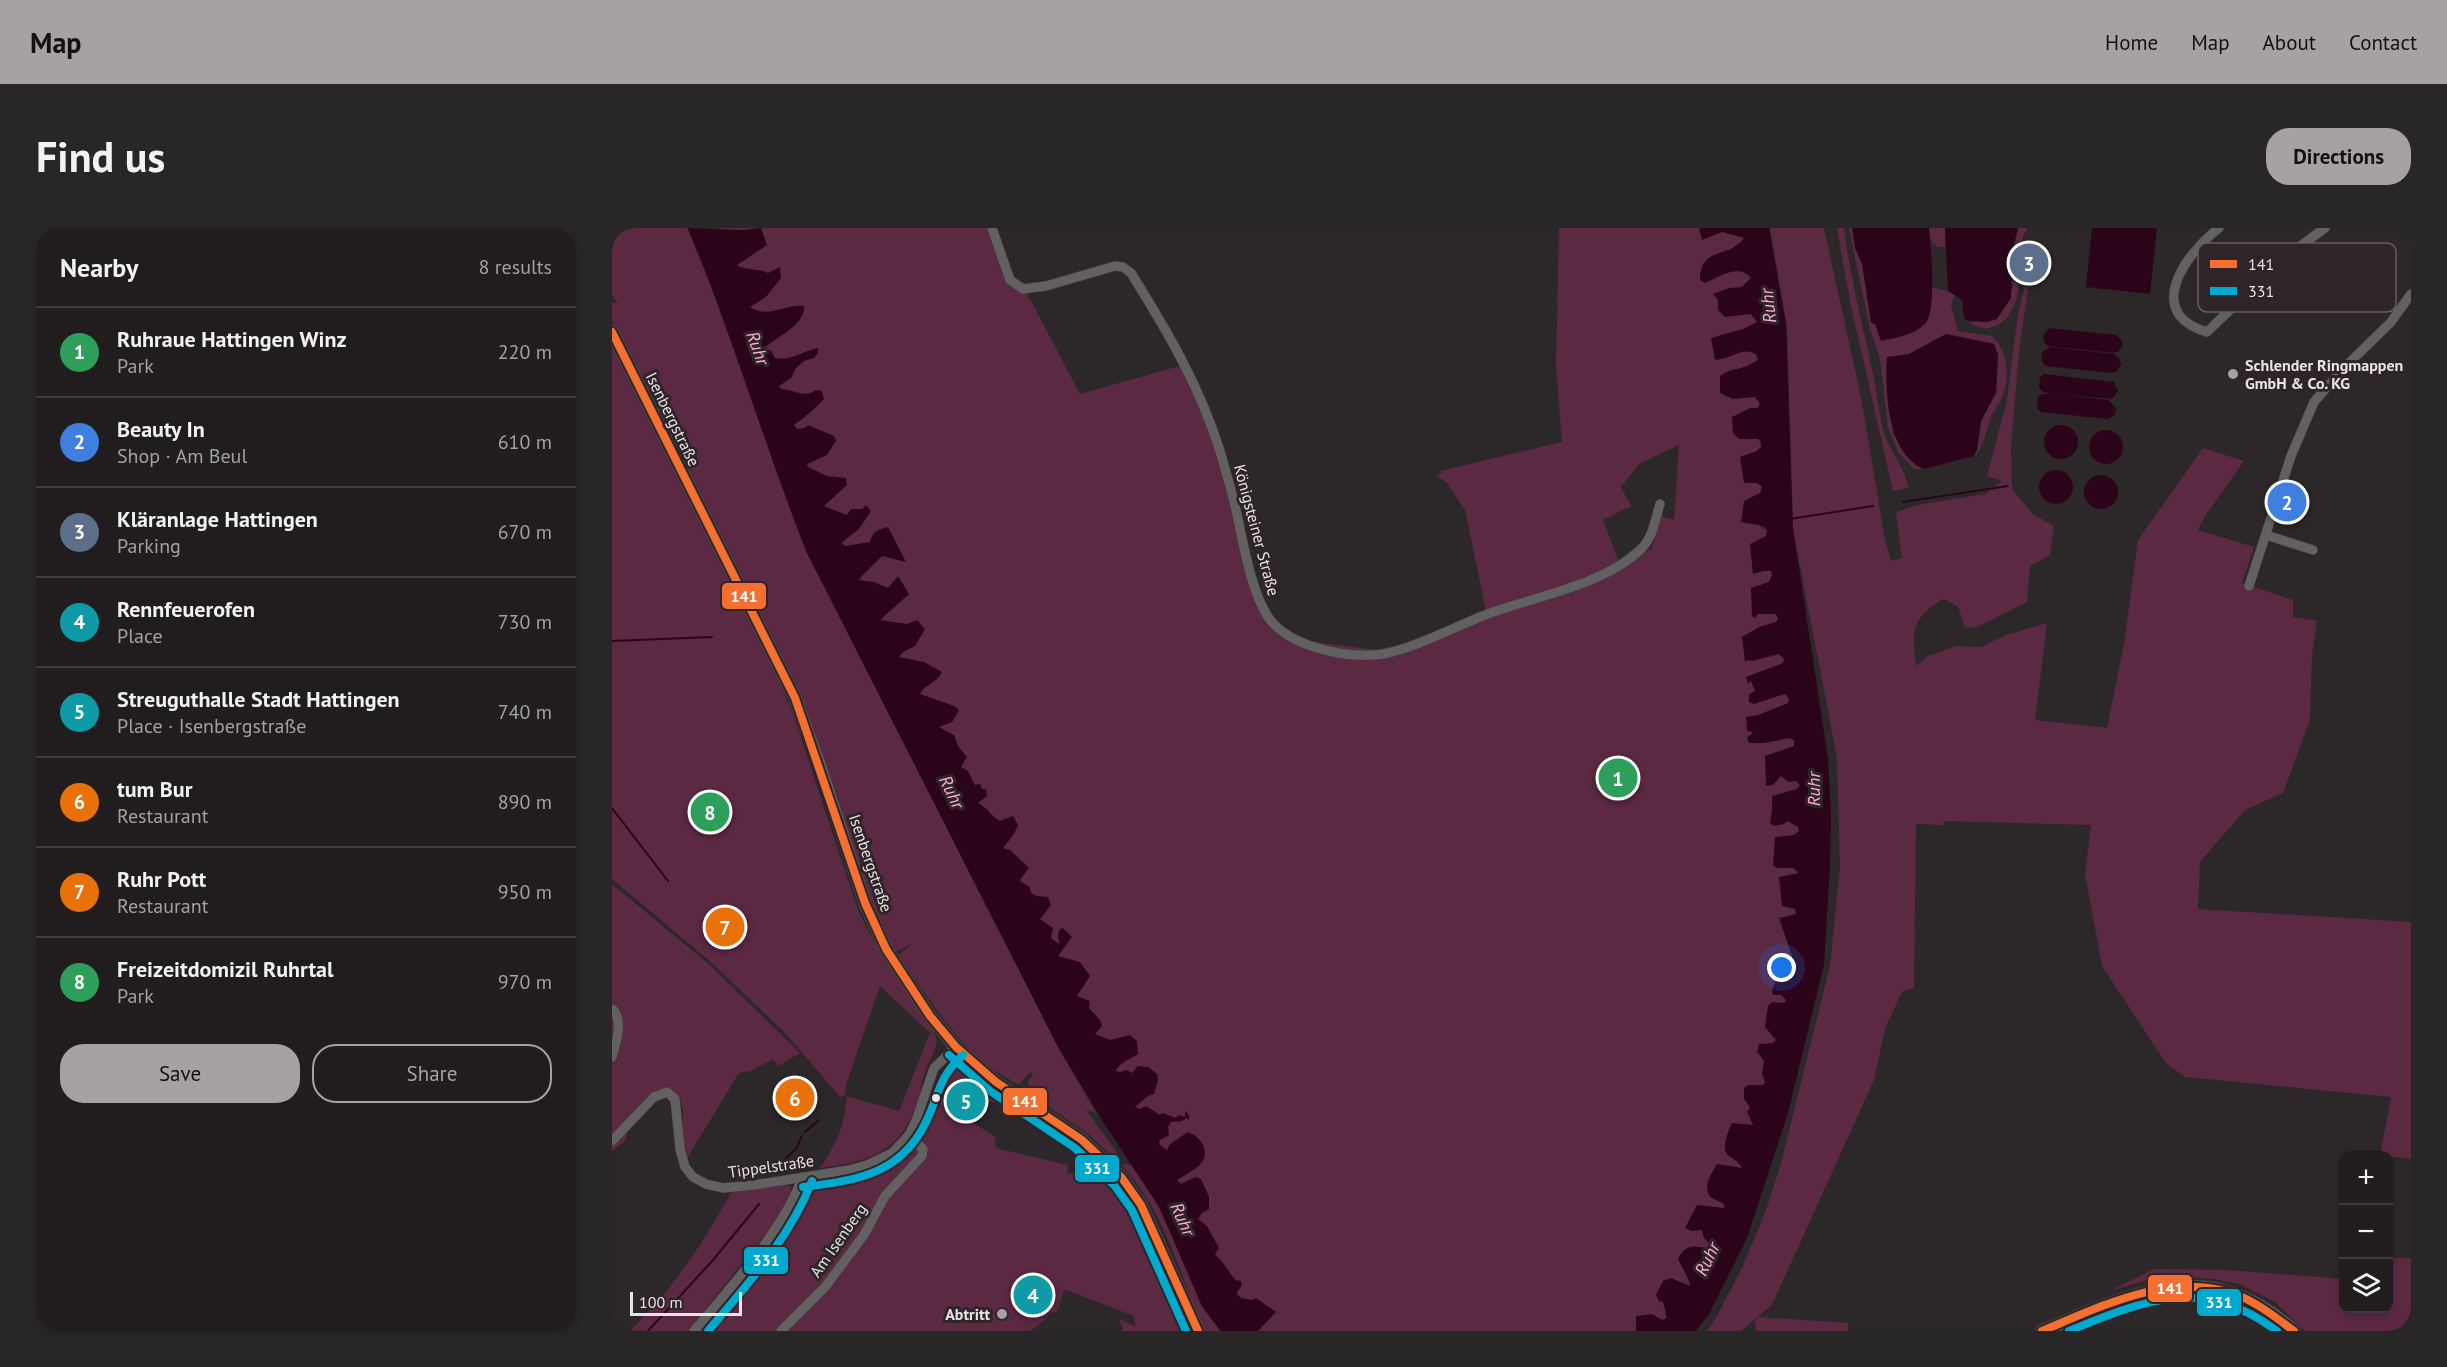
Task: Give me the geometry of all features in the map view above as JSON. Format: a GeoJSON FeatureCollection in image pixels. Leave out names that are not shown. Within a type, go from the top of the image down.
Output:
{"type":"FeatureCollection","features":[{"type":"Feature","properties":{"kind":"main road","name":"Isenbergstraße"},"geometry":{"type":"LineString","coordinates":[[612,332],[795,698],[874,924],[901,974],[930,1016],[956,1047],[996,1082],[1082,1140],[1122,1178],[1141,1205],[1198,1331]]}},
{"type":"Feature","properties":{"kind":"main road"},"geometry":{"type":"LineString","coordinates":[[2042,1331],[2131,1295],[2180,1286],[2209,1288],[2244,1298],[2271,1312],[2294,1331]]}},
{"type":"Feature","properties":{"kind":"street","name":"Königsteiner Straße"},"geometry":{"type":"LineString","coordinates":[[992,228],[1008,276],[1016,286],[1023,289],[1065,281],[1115,266],[1123,267],[1131,273],[1175,346],[1204,406],[1219,448],[1249,565],[1264,610],[1273,623],[1293,639],[1336,652],[1356,655],[1383,654],[1514,605],[1597,578],[1619,568],[1646,544],[1652,534],[1660,504]]}},
{"type":"Feature","properties":{"kind":"street"},"geometry":{"type":"LineString","coordinates":[[2200,243],[2219,228]]}},
{"type":"Feature","properties":{"kind":"street"},"geometry":{"type":"LineString","coordinates":[[2304,243],[2325,228]]}},
{"type":"Feature","properties":{"kind":"street"},"geometry":{"type":"LineString","coordinates":[[2409,228],[2411,232]]}},
{"type":"Feature","properties":{"kind":"street"},"geometry":{"type":"LineString","coordinates":[[2198,245],[2181,272],[2173,294],[2175,312],[2187,324],[2207,332],[2228,312]]}},
{"type":"Feature","properties":{"kind":"street"},"geometry":{"type":"LineString","coordinates":[[2249,586],[2291,456],[2314,402],[2343,369],[2391,322],[2411,294]]}},
{"type":"Feature","properties":{"kind":"street"},"geometry":{"type":"LineString","coordinates":[[2266,535],[2313,550]]}},
{"type":"Feature","properties":{"kind":"street"},"geometry":{"type":"LineString","coordinates":[[612,1009],[617,1015],[619,1024],[612,1057]]}},
{"type":"Feature","properties":{"kind":"street","name":"Tippelstraße"},"geometry":{"type":"LineString","coordinates":[[612,1141],[654,1097],[667,1092],[675,1099],[681,1155],[685,1167],[693,1177],[706,1184],[723,1188],[867,1165],[892,1153],[909,1135],[934,1068],[956,1047]]}},
{"type":"Feature","properties":{"kind":"street","name":"Am Isenberg"},"geometry":{"type":"LineString","coordinates":[[781,1331],[825,1287],[864,1235],[889,1191],[921,1156],[923,1149],[909,1135]]}},
{"type":"Feature","properties":{"kind":"street"},"geometry":{"type":"LineString","coordinates":[[694,1331],[727,1292],[775,1228],[798,1193],[802,1177]]}},
{"type":"Feature","properties":{"kind":"shaded area"},"geometry":{"type":"Polygon","coordinates":[[[612,228],[687,228],[709,281],[806,551],[1059,1049],[1096,1113],[1086,1110],[1117,1152],[1118,1163],[1091,1136],[1031,1095],[1028,1081],[1033,1074],[1030,1072],[1019,1085],[977,1057],[952,1030],[898,955],[913,943],[896,952],[879,923],[863,883],[838,796],[803,706],[770,634],[669,438],[612,321],[612,302],[618,304],[612,296],[612,228]]]}},
{"type":"Feature","properties":{"kind":"shaded area"},"geometry":{"type":"Polygon","coordinates":[[[719,228],[995,228],[1008,276],[1024,289],[1080,394],[1183,365],[1204,409],[1268,617],[1293,639],[1384,651],[1486,611],[1465,510],[1447,483],[1436,475],[1441,474],[1440,471],[1562,442],[1556,366],[1559,228],[1731,228],[1732,233],[1744,237],[1743,241],[1734,246],[1737,270],[1747,272],[1751,278],[1740,288],[1743,314],[1751,314],[1758,322],[1747,351],[1756,354],[1758,360],[1748,365],[1755,397],[1760,404],[1758,408],[1752,408],[1761,447],[1757,451],[1757,483],[1762,487],[1760,527],[1767,530],[1763,570],[1771,571],[1772,575],[1769,582],[1767,614],[1775,612],[1778,619],[1768,625],[1779,654],[1784,659],[1783,663],[1774,667],[1778,696],[1785,694],[1789,699],[1788,703],[1780,706],[1790,738],[1794,741],[1794,746],[1787,748],[1796,781],[1800,785],[1797,789],[1801,865],[1800,947],[1761,1140],[1710,1250],[1690,1287],[1685,1284],[1665,1311],[1666,1321],[1660,1319],[1648,1331],[1258,1331],[1259,1328],[1202,1234],[1100,1045],[1027,891],[899,657],[881,618],[858,581],[861,578],[823,506],[825,505],[800,450],[719,228]],[[1679,445],[1639,464],[1621,487],[1631,506],[1603,520],[1619,562],[1652,549],[1659,516],[1674,519],[1679,445]]]}},
{"type":"Feature","properties":{"kind":"shaded area"},"geometry":{"type":"Polygon","coordinates":[[[1770,228],[1824,228],[1861,397],[1885,540],[1891,561],[1902,558],[1896,512],[1917,505],[1985,494],[2002,481],[1987,476],[2007,400],[2018,313],[2025,287],[2028,289],[2019,351],[2011,447],[2012,489],[2033,514],[2054,526],[2050,555],[2030,566],[2027,602],[1977,627],[1965,628],[1958,606],[1943,599],[1924,613],[1919,620],[1914,635],[1914,644],[1916,666],[1928,656],[1956,646],[1981,647],[2006,635],[2047,623],[2035,720],[2107,728],[2124,644],[2138,540],[2203,448],[2244,461],[2205,516],[2198,530],[2254,547],[2242,583],[2293,600],[2293,617],[2317,621],[2312,654],[2310,720],[2283,793],[2245,810],[2200,862],[2198,909],[2411,922],[2411,1159],[2393,1157],[2393,1151],[2381,1151],[2391,1097],[2185,1077],[2165,1062],[2102,966],[2085,874],[2091,825],[1944,821],[1943,825],[1916,824],[1914,988],[1902,992],[1885,1029],[1874,1080],[1772,1305],[1741,1331],[1707,1331],[1742,1268],[1766,1210],[1781,1163],[1830,966],[1840,867],[1837,758],[1793,529],[1787,325],[1770,228]]]}},
{"type":"Feature","properties":{"kind":"shaded area"},"geometry":{"type":"Polygon","coordinates":[[[1837,228],[1844,228],[1884,433],[1905,475],[1908,488],[1893,491],[1850,302],[1837,228]]]}},
{"type":"Feature","properties":{"kind":"shaded area"},"geometry":{"type":"Polygon","coordinates":[[[1849,228],[1945,228],[1945,247],[1938,247],[1930,239],[1932,287],[1955,295],[1951,305],[1958,331],[1992,336],[1998,342],[2005,357],[2007,374],[2005,390],[1976,455],[1974,456],[1981,421],[1996,393],[1998,355],[1994,344],[1946,334],[1909,354],[1896,357],[1886,366],[1893,434],[1917,466],[1924,469],[1914,469],[1898,452],[1888,428],[1880,359],[1870,329],[1849,228]]]}},
{"type":"Feature","properties":{"kind":"shaded area"},"geometry":{"type":"Polygon","coordinates":[[[2018,228],[2027,228],[2019,253],[2016,301],[2006,319],[2001,323],[1989,328],[1975,326],[1967,321],[1972,322],[2013,288],[2011,264],[2018,228]]]}},
{"type":"Feature","properties":{"kind":"shaded area"},"geometry":{"type":"Polygon","coordinates":[[[612,346],[759,637],[793,714],[858,910],[869,932],[936,1036],[934,1051],[909,1123],[890,1145],[866,1159],[820,1168],[839,1134],[847,1096],[899,1111],[930,1033],[880,986],[846,1085],[845,1095],[840,1097],[786,1034],[713,964],[612,879],[612,346]]]}},
{"type":"Feature","properties":{"kind":"shaded area"},"geometry":{"type":"Polygon","coordinates":[[[612,884],[711,966],[800,1053],[778,1066],[773,1059],[751,1071],[739,1073],[686,1160],[682,1139],[683,1110],[680,1097],[669,1089],[627,1123],[626,1140],[612,1151],[612,884]]]}},
{"type":"Feature","properties":{"kind":"shaded area"},"geometry":{"type":"Polygon","coordinates":[[[957,1063],[999,1096],[994,1103],[956,1080],[943,1103],[995,1137],[996,1148],[1068,1165],[1067,1173],[1085,1176],[1102,1171],[1104,1165],[1138,1210],[1192,1331],[1121,1331],[1123,1329],[1119,1319],[1135,1326],[1134,1316],[1064,1289],[1056,1312],[1050,1313],[1045,1320],[1030,1331],[784,1331],[827,1288],[888,1197],[929,1153],[915,1136],[937,1083],[949,1066],[957,1063]]]}},
{"type":"Feature","properties":{"kind":"shaded area"},"geometry":{"type":"Polygon","coordinates":[[[911,1144],[917,1148],[918,1154],[862,1235],[824,1284],[777,1331],[697,1331],[777,1231],[815,1179],[885,1164],[911,1144]]]}},
{"type":"Feature","properties":{"kind":"shaded area"},"geometry":{"type":"Polygon","coordinates":[[[1125,1163],[1133,1167],[1160,1207],[1202,1307],[1220,1331],[1203,1331],[1160,1222],[1149,1202],[1122,1166],[1125,1163]]]}},
{"type":"Feature","properties":{"kind":"shaded area"},"geometry":{"type":"Polygon","coordinates":[[[782,1185],[791,1186],[792,1195],[771,1227],[688,1331],[630,1331],[664,1295],[700,1245],[732,1192],[782,1185]]]}},
{"type":"Feature","properties":{"kind":"shaded area"},"geometry":{"type":"Polygon","coordinates":[[[2393,1258],[2411,1258],[2411,1331],[2305,1331],[2275,1302],[2239,1284],[2213,1279],[2163,1275],[2110,1291],[2154,1269],[2228,1270],[2339,1279],[2339,1313],[2393,1313],[2393,1258]]]}},
{"type":"Feature","properties":{"kind":"shaded area"},"geometry":{"type":"Polygon","coordinates":[[[1759,1317],[1848,1323],[1848,1331],[1756,1331],[1755,1321],[1759,1317]]]}},
{"type":"Feature","properties":{"kind":"water","name":"Ruhr"},"geometry":{"type":"Polygon","coordinates":[[[688,228],[743,230],[761,228],[767,245],[737,265],[768,273],[780,267],[781,278],[766,297],[750,307],[764,312],[804,306],[803,313],[795,325],[764,348],[771,351],[775,358],[781,359],[818,348],[818,353],[814,358],[804,361],[796,368],[791,378],[779,386],[781,389],[803,394],[816,390],[822,391],[824,399],[794,425],[797,429],[808,425],[834,436],[836,441],[827,455],[807,464],[808,467],[827,476],[846,478],[847,485],[824,506],[847,515],[851,509],[862,509],[866,505],[871,511],[859,529],[841,543],[845,546],[870,542],[876,532],[888,527],[906,562],[882,556],[858,580],[874,582],[888,588],[898,576],[909,594],[880,620],[907,624],[917,620],[925,629],[915,646],[903,652],[899,657],[924,662],[942,672],[920,694],[954,706],[959,710],[952,722],[939,727],[954,735],[958,746],[967,757],[961,767],[968,771],[975,785],[980,784],[982,789],[986,789],[987,796],[978,803],[1000,821],[1013,816],[1018,825],[1003,848],[1010,850],[1029,868],[1019,881],[1030,887],[1031,893],[1048,897],[1051,905],[1040,919],[1053,928],[1051,938],[1059,944],[1058,934],[1063,928],[1072,937],[1058,956],[1080,962],[1090,976],[1077,996],[1090,1001],[1089,1008],[1100,1020],[1102,1026],[1095,1034],[1110,1040],[1130,1035],[1137,1041],[1138,1054],[1121,1064],[1115,1071],[1127,1070],[1132,1073],[1138,1066],[1148,1067],[1157,1074],[1158,1080],[1154,1094],[1135,1107],[1140,1109],[1146,1106],[1160,1115],[1162,1113],[1176,1118],[1179,1115],[1185,1117],[1185,1111],[1189,1115],[1189,1120],[1186,1118],[1182,1121],[1171,1122],[1168,1127],[1169,1135],[1160,1140],[1159,1144],[1167,1150],[1170,1144],[1188,1132],[1197,1137],[1203,1145],[1205,1157],[1202,1162],[1177,1180],[1181,1184],[1195,1177],[1201,1179],[1209,1197],[1209,1209],[1198,1219],[1207,1226],[1219,1248],[1215,1255],[1237,1281],[1240,1280],[1242,1285],[1236,1294],[1241,1298],[1252,1300],[1256,1298],[1276,1312],[1258,1331],[1221,1331],[1202,1306],[1159,1207],[1102,1120],[1057,1045],[806,551],[688,228]]]}},
{"type":"Feature","properties":{"kind":"water","name":"Ruhr"},"geometry":{"type":"Polygon","coordinates":[[[1699,228],[1769,228],[1786,325],[1793,528],[1828,759],[1831,812],[1830,866],[1824,965],[1788,1113],[1747,1238],[1709,1314],[1696,1331],[1636,1331],[1636,1316],[1652,1314],[1662,1320],[1667,1318],[1663,1302],[1659,1301],[1656,1295],[1663,1281],[1671,1278],[1690,1286],[1678,1259],[1684,1250],[1692,1247],[1710,1249],[1712,1246],[1704,1238],[1702,1230],[1692,1231],[1685,1228],[1697,1205],[1724,1208],[1724,1204],[1710,1197],[1707,1188],[1708,1180],[1717,1164],[1742,1168],[1727,1154],[1725,1143],[1732,1123],[1753,1125],[1747,1112],[1750,1107],[1744,1099],[1744,1088],[1748,1085],[1763,1085],[1765,1082],[1762,1074],[1764,1061],[1757,1052],[1759,1044],[1773,1043],[1776,1040],[1765,1027],[1768,1006],[1772,1002],[1784,1003],[1786,1000],[1781,995],[1773,995],[1772,989],[1783,962],[1790,960],[1792,956],[1779,918],[1796,914],[1795,909],[1782,906],[1779,877],[1799,873],[1793,868],[1773,866],[1775,837],[1794,835],[1799,831],[1798,827],[1787,821],[1774,826],[1770,823],[1772,796],[1797,789],[1800,785],[1796,781],[1788,782],[1781,776],[1773,785],[1766,786],[1765,756],[1794,746],[1794,740],[1790,738],[1764,743],[1749,743],[1747,738],[1753,732],[1747,731],[1746,717],[1758,715],[1788,703],[1789,699],[1785,694],[1754,704],[1749,702],[1749,694],[1755,691],[1751,681],[1748,684],[1746,677],[1783,663],[1784,659],[1779,654],[1745,662],[1742,637],[1778,619],[1776,614],[1758,614],[1755,618],[1752,616],[1751,588],[1769,582],[1772,575],[1771,571],[1753,574],[1750,544],[1766,536],[1767,530],[1763,526],[1741,522],[1744,501],[1760,493],[1762,487],[1758,483],[1744,483],[1740,457],[1757,451],[1761,447],[1761,442],[1758,439],[1739,439],[1733,433],[1732,417],[1750,408],[1758,408],[1760,403],[1755,397],[1733,399],[1720,393],[1720,376],[1750,365],[1758,359],[1756,354],[1741,352],[1715,360],[1711,338],[1743,329],[1757,322],[1751,314],[1725,317],[1718,310],[1718,300],[1713,294],[1729,288],[1742,287],[1751,278],[1735,271],[1705,283],[1700,280],[1701,269],[1710,257],[1732,248],[1744,238],[1722,232],[1702,240],[1699,228]]]}},
{"type":"Feature","properties":{"kind":"water"},"geometry":{"type":"Polygon","coordinates":[[[1852,228],[1929,228],[1931,307],[1929,317],[1921,328],[1904,336],[1881,341],[1875,324],[1871,323],[1862,264],[1855,248],[1852,228]]]}},
{"type":"Feature","properties":{"kind":"water"},"geometry":{"type":"Polygon","coordinates":[[[1945,228],[2018,228],[2012,251],[2011,298],[1997,319],[1987,322],[1967,321],[1964,317],[1962,300],[1948,291],[1945,228]]]}},
{"type":"Feature","properties":{"kind":"water"},"geometry":{"type":"Polygon","coordinates":[[[2092,228],[2157,228],[2150,294],[2086,287],[2092,228]]]}},
{"type":"Feature","properties":{"kind":"water"},"geometry":{"type":"Polygon","coordinates":[[[2049,328],[2116,335],[2121,339],[2123,345],[2119,351],[2114,353],[2048,346],[2043,336],[2049,328]]]}},
{"type":"Feature","properties":{"kind":"water"},"geometry":{"type":"Polygon","coordinates":[[[1946,334],[1994,344],[1998,355],[1996,393],[1981,421],[1974,456],[1924,469],[1902,450],[1896,436],[1888,403],[1887,357],[1909,354],[1946,334]]]}},
{"type":"Feature","properties":{"kind":"water"},"geometry":{"type":"Polygon","coordinates":[[[2051,347],[2114,354],[2120,359],[2121,365],[2117,371],[2112,373],[2046,366],[2043,363],[2042,353],[2051,347]]]}},
{"type":"Feature","properties":{"kind":"water"},"geometry":{"type":"Polygon","coordinates":[[[2044,374],[2114,382],[2118,391],[2112,399],[2053,394],[2109,400],[2116,408],[2115,415],[2107,419],[2041,412],[2037,408],[2038,397],[2042,394],[2052,394],[2043,392],[2039,388],[2040,377],[2044,374]]]}},
{"type":"Feature","properties":{"kind":"water"},"geometry":{"type":"Polygon","coordinates":[[[2061,425],[2073,430],[2078,442],[2073,454],[2061,459],[2049,454],[2044,442],[2049,430],[2061,425]]]}},
{"type":"Feature","properties":{"kind":"water"},"geometry":{"type":"Polygon","coordinates":[[[2106,430],[2118,435],[2123,447],[2118,459],[2106,464],[2094,459],[2089,447],[2094,435],[2106,430]]]}},
{"type":"Feature","properties":{"kind":"water"},"geometry":{"type":"Polygon","coordinates":[[[2056,470],[2068,475],[2073,487],[2068,499],[2056,504],[2044,499],[2039,487],[2044,475],[2056,470]]]}},
{"type":"Feature","properties":{"kind":"water"},"geometry":{"type":"Polygon","coordinates":[[[2101,475],[2113,480],[2118,492],[2113,504],[2101,509],[2089,504],[2084,492],[2089,480],[2101,475]]]}},
{"type":"Feature","properties":{"kind":"waterway"},"geometry":{"type":"LineString","coordinates":[[1903,502],[2008,486]]}},
{"type":"Feature","properties":{"kind":"waterway"},"geometry":{"type":"LineString","coordinates":[[1790,519],[1873,506]]}},
{"type":"Feature","properties":{"kind":"waterway"},"geometry":{"type":"LineString","coordinates":[[612,641],[712,637]]}},
{"type":"Feature","properties":{"kind":"waterway"},"geometry":{"type":"LineString","coordinates":[[612,808],[668,881]]}},
{"type":"Feature","properties":{"kind":"waterway"},"geometry":{"type":"LineString","coordinates":[[805,1132],[819,1120]]}},
{"type":"Feature","properties":{"kind":"waterway"},"geometry":{"type":"LineString","coordinates":[[787,1169],[784,1160],[797,1148],[801,1137]]}},
{"type":"Feature","properties":{"kind":"waterway"},"geometry":{"type":"LineString","coordinates":[[648,1331],[713,1260],[759,1204]]}},
{"type":"Feature","properties":{"kind":"transit line","name":"141"},"geometry":{"type":"LineString","coordinates":[[612,332],[795,698],[865,903],[886,949],[930,1016],[956,1047],[996,1082],[1082,1140],[1122,1178],[1141,1205],[1198,1331]]}},
{"type":"Feature","properties":{"kind":"transit line","name":"331"},"geometry":{"type":"LineString","coordinates":[[949,1055],[990,1091],[1075,1148],[1114,1185],[1132,1210],[1186,1331]]}},
{"type":"Feature","properties":{"kind":"transit line","name":"331"},"geometry":{"type":"LineString","coordinates":[[803,1187],[862,1176],[895,1161],[920,1133],[946,1075],[963,1055]]}},
{"type":"Feature","properties":{"kind":"transit line","name":"331"},"geometry":{"type":"LineString","coordinates":[[708,1331],[780,1241],[803,1202],[812,1181]]}},
{"type":"Feature","properties":{"kind":"transit line","name":"141"},"geometry":{"type":"LineString","coordinates":[[2042,1331],[2135,1295],[2159,1289],[2183,1287],[2208,1288],[2240,1296],[2264,1309],[2294,1331]]}},
{"type":"Feature","properties":{"kind":"transit line","name":"331"},"geometry":{"type":"LineString","coordinates":[[2069,1331],[2149,1302],[2174,1298],[2199,1298],[2225,1303],[2250,1314],[2277,1331]]}},
{"type":"Feature","properties":{"kind":"place","name":"Kläranlage Hattingen"},"geometry":{"type":"Point","coordinates":[2029,263]}},
{"type":"Feature","properties":{"kind":"place","name":"Schlender Ringmappen GmbH & Co. KG"},"geometry":{"type":"Point","coordinates":[2233,374]}},
{"type":"Feature","properties":{"kind":"place","name":"Beauty In"},"geometry":{"type":"Point","coordinates":[2287,502]}},
{"type":"Feature","properties":{"kind":"place","name":"Ruhraue Hattingen Winz"},"geometry":{"type":"Point","coordinates":[1618,778]}},
{"type":"Feature","properties":{"kind":"place","name":"Freizeitdomizil Ruhrtal"},"geometry":{"type":"Point","coordinates":[710,812]}},
{"type":"Feature","properties":{"kind":"place","name":"Ruhr Pott"},"geometry":{"type":"Point","coordinates":[725,927]}},
{"type":"Feature","properties":{"kind":"place","name":"tum Bur"},"geometry":{"type":"Point","coordinates":[795,1098]}},
{"type":"Feature","properties":{"kind":"place","name":"Streuguthalle Stadt Hattingen"},"geometry":{"type":"Point","coordinates":[966,1101]}},
{"type":"Feature","properties":{"kind":"place","name":"Rennfeuerofen"},"geometry":{"type":"Point","coordinates":[1033,1295]}},
{"type":"Feature","properties":{"kind":"place","name":"Abtritt"},"geometry":{"type":"Point","coordinates":[1002,1314]}}]}
